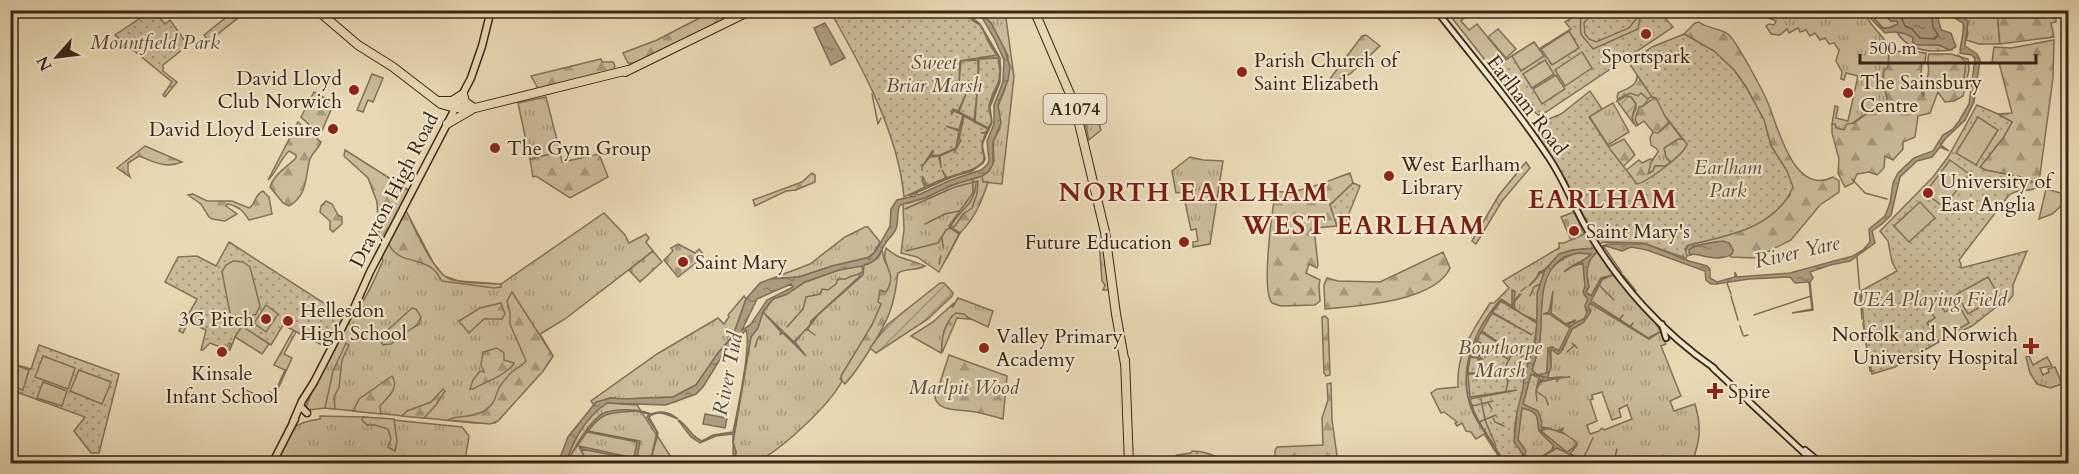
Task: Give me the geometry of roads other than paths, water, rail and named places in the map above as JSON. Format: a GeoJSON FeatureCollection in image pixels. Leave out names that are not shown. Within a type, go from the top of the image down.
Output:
{"type":"FeatureCollection","features":[{"type":"Feature","properties":{"kind":"highway"},"geometry":{"type":"LineString","coordinates":[[317,10],[358,45],[445,106],[455,108],[475,108],[618,75],[752,10]]}},
{"type":"Feature","properties":{"kind":"highway","name":"A1074"},"geometry":{"type":"LineString","coordinates":[[1034,10],[1070,94],[1092,168],[1105,232],[1125,364],[1129,464]]}},
{"type":"Feature","properties":{"kind":"highway"},"geometry":{"type":"LineString","coordinates":[[436,100],[449,102],[463,94],[466,104],[475,108]]}},
{"type":"Feature","properties":{"kind":"highway"},"geometry":{"type":"LineString","coordinates":[[436,100],[447,112],[447,124],[475,108]]}},
{"type":"Feature","properties":{"kind":"main road","name":"Drayton High Road"},"geometry":{"type":"LineString","coordinates":[[272,464],[477,65],[491,10]]}},
{"type":"Feature","properties":{"kind":"main road","name":"Earlham Road"},"geometry":{"type":"LineString","coordinates":[[1436,10],[1545,152],[1564,181],[1582,220],[1602,254],[1624,283]]}},
{"type":"Feature","properties":{"kind":"main road"},"geometry":{"type":"LineString","coordinates":[[1624,283],[1662,324],[1713,368]]}},
{"type":"Feature","properties":{"kind":"main road"},"geometry":{"type":"LineString","coordinates":[[1624,283],[1816,464]]}},
{"type":"Feature","properties":{"kind":"main road"},"geometry":{"type":"LineString","coordinates":[[1662,324],[1668,338],[1677,337]]}},
{"type":"Feature","properties":{"kind":"main road"},"geometry":{"type":"LineString","coordinates":[[302,403],[307,414]]}},
{"type":"Feature","properties":{"kind":"main road"},"geometry":{"type":"LineString","coordinates":[[1797,446],[1822,464]]}},
{"type":"Feature","properties":{"kind":"water"},"geometry":{"type":"Polygon","coordinates":[[[964,11],[980,24],[1000,58],[1000,71],[998,58],[979,59],[978,83],[978,60],[961,61],[959,83],[960,61],[997,55],[980,25],[964,11]]]}},
{"type":"Feature","properties":{"kind":"water"},"geometry":{"type":"Polygon","coordinates":[[[971,11],[978,11],[991,23],[1005,50],[1010,67],[1008,80],[998,105],[1001,123],[993,142],[993,164],[989,171],[982,176],[952,185],[925,198],[900,205],[896,229],[879,256],[864,265],[863,275],[818,315],[808,330],[805,330],[811,321],[860,276],[859,274],[863,271],[862,266],[839,270],[805,282],[787,294],[773,299],[764,313],[794,342],[803,333],[795,342],[806,356],[785,335],[782,333],[780,335],[781,332],[763,312],[758,328],[751,337],[733,441],[733,434],[716,436],[700,443],[691,437],[678,420],[702,441],[713,435],[733,432],[746,364],[746,330],[722,356],[703,387],[696,394],[666,405],[607,403],[581,430],[566,463],[558,463],[568,437],[596,402],[611,398],[673,397],[696,385],[733,336],[746,299],[760,283],[770,279],[799,277],[870,257],[890,226],[891,209],[897,200],[915,196],[916,193],[918,195],[981,170],[987,165],[989,161],[987,141],[994,124],[994,105],[1003,82],[1004,60],[983,19],[971,11]],[[791,284],[757,299],[742,330],[751,324],[767,300],[793,287],[791,284]]]}},
{"type":"Feature","properties":{"kind":"water"},"geometry":{"type":"Polygon","coordinates":[[[1867,11],[1872,11],[1936,11],[1941,30],[1951,33],[1956,47],[1950,50],[1939,45],[1916,45],[1913,38],[1907,34],[1885,33],[1868,16],[1867,11]],[[1872,11],[1873,17],[1883,28],[1898,24],[1897,21],[1891,21],[1884,14],[1872,11]]]}},
{"type":"Feature","properties":{"kind":"water"},"geometry":{"type":"Polygon","coordinates":[[[1944,11],[1953,11],[1968,21],[1965,46],[1977,54],[1980,60],[1974,102],[1965,120],[1941,145],[1949,151],[1940,147],[1932,157],[1917,161],[1900,177],[1891,215],[1872,231],[1875,243],[1850,261],[1810,272],[1813,278],[1810,282],[1813,310],[1792,313],[1812,309],[1809,282],[1795,283],[1790,277],[1711,284],[1706,280],[1705,271],[1647,250],[1631,247],[1622,251],[1606,246],[1591,258],[1587,268],[1589,287],[1586,292],[1591,296],[1601,278],[1613,275],[1601,280],[1591,301],[1648,338],[1660,332],[1649,339],[1590,303],[1588,307],[1590,313],[1584,322],[1572,329],[1561,352],[1558,354],[1550,350],[1551,367],[1547,378],[1570,377],[1559,378],[1557,382],[1557,378],[1540,382],[1536,391],[1539,378],[1541,381],[1545,377],[1531,374],[1523,404],[1538,411],[1542,422],[1541,427],[1546,428],[1540,430],[1567,452],[1576,445],[1576,442],[1577,445],[1570,454],[1594,463],[1583,460],[1581,463],[1581,460],[1557,448],[1532,463],[1554,446],[1539,431],[1535,413],[1522,408],[1518,440],[1526,451],[1521,463],[1518,463],[1523,454],[1514,442],[1517,412],[1524,375],[1535,344],[1537,323],[1522,314],[1537,321],[1537,294],[1544,272],[1540,273],[1529,286],[1539,272],[1545,270],[1559,254],[1608,244],[1646,244],[1707,266],[1710,269],[1710,278],[1717,282],[1735,277],[1735,272],[1737,277],[1790,273],[1853,256],[1870,242],[1869,229],[1885,216],[1893,183],[1898,173],[1914,158],[1933,151],[1943,135],[1953,129],[1969,104],[1975,59],[1972,55],[1960,53],[1963,23],[1944,11]],[[1578,253],[1563,257],[1563,260],[1561,259],[1553,266],[1548,275],[1543,296],[1537,354],[1532,370],[1538,375],[1547,373],[1548,348],[1552,347],[1559,351],[1570,328],[1549,314],[1543,314],[1549,312],[1553,291],[1551,313],[1566,324],[1576,320],[1568,325],[1570,327],[1584,319],[1587,313],[1585,306],[1588,299],[1583,292],[1585,286],[1583,263],[1564,272],[1571,267],[1585,259],[1591,254],[1578,253]]]}},
{"type":"Feature","properties":{"kind":"water"},"geometry":{"type":"Polygon","coordinates":[[[825,23],[845,58],[831,65],[814,28],[825,23]]]}},
{"type":"Feature","properties":{"kind":"water"},"geometry":{"type":"Polygon","coordinates":[[[1000,71],[1000,82],[990,107],[992,120],[989,105],[999,83],[1000,71]]]}},
{"type":"Feature","properties":{"kind":"water"},"geometry":{"type":"Polygon","coordinates":[[[966,94],[959,112],[974,120],[977,94],[975,121],[988,128],[992,122],[982,143],[986,133],[981,133],[988,129],[964,116],[959,139],[961,140],[954,153],[955,149],[940,156],[941,168],[939,156],[930,157],[924,163],[933,150],[932,156],[956,148],[959,131],[946,126],[959,130],[963,115],[954,111],[951,115],[953,109],[958,111],[966,94]]]}},
{"type":"Feature","properties":{"kind":"water"},"geometry":{"type":"Polygon","coordinates":[[[982,146],[985,159],[983,163],[972,171],[909,196],[925,187],[923,177],[927,186],[946,178],[942,170],[947,178],[976,168],[983,161],[982,146]]]}},
{"type":"Feature","properties":{"kind":"water"},"geometry":{"type":"Polygon","coordinates":[[[1723,241],[1729,243],[1733,250],[1732,254],[1727,257],[1716,258],[1690,254],[1689,250],[1695,247],[1723,241]]]}},
{"type":"Feature","properties":{"kind":"water"},"geometry":{"type":"Polygon","coordinates":[[[1512,290],[1515,291],[1514,301],[1521,294],[1515,301],[1514,308],[1521,313],[1501,301],[1492,312],[1532,335],[1492,313],[1482,331],[1513,352],[1528,357],[1517,355],[1481,332],[1470,356],[1478,358],[1469,357],[1475,339],[1491,311],[1501,299],[1512,306],[1512,290]]]}},
{"type":"Feature","properties":{"kind":"water"},"geometry":{"type":"Polygon","coordinates":[[[1469,359],[1468,373],[1488,373],[1468,374],[1470,397],[1517,390],[1470,399],[1476,416],[1504,464],[1474,415],[1469,400],[1466,385],[1469,359]]]}},
{"type":"Feature","properties":{"kind":"water"},"geometry":{"type":"Polygon","coordinates":[[[628,410],[640,411],[651,414],[662,412],[669,413],[678,419],[660,413],[649,417],[658,433],[650,463],[657,432],[647,417],[649,414],[636,411],[604,416],[588,431],[640,441],[636,463],[636,459],[633,463],[633,459],[581,449],[587,463],[579,446],[634,458],[637,442],[587,432],[573,452],[593,422],[609,411],[628,410]]]}},
{"type":"Feature","properties":{"kind":"water"},"geometry":{"type":"Polygon","coordinates":[[[705,414],[727,418],[725,428],[703,424],[705,414]]]}},
{"type":"Feature","properties":{"kind":"water"},"geometry":{"type":"Polygon","coordinates":[[[733,442],[736,452],[734,463],[732,463],[733,456],[733,442]]]}},
{"type":"Feature","properties":{"kind":"waterway"},"geometry":{"type":"LineString","coordinates":[[1958,55],[1966,62],[1964,79]]}},
{"type":"Feature","properties":{"kind":"waterway"},"geometry":{"type":"LineString","coordinates":[[872,94],[878,124],[881,118]]}},
{"type":"Feature","properties":{"kind":"waterway"},"geometry":{"type":"LineString","coordinates":[[1852,179],[1865,193],[1887,199]]}},
{"type":"Feature","properties":{"kind":"waterway"},"geometry":{"type":"LineString","coordinates":[[905,209],[955,187],[978,181],[977,194],[972,208],[963,214],[955,226],[946,230],[938,243],[906,251]]}},
{"type":"Feature","properties":{"kind":"waterway"},"geometry":{"type":"LineString","coordinates":[[947,258],[959,234],[950,228],[973,197],[976,183]]}},
{"type":"Feature","properties":{"kind":"waterway"},"geometry":{"type":"LineString","coordinates":[[925,224],[945,214],[959,211]]}},
{"type":"Feature","properties":{"kind":"waterway"},"geometry":{"type":"LineString","coordinates":[[942,238],[943,247]]}},
{"type":"Feature","properties":{"kind":"waterway"},"geometry":{"type":"LineString","coordinates":[[1604,247],[1622,273]]}},
{"type":"Feature","properties":{"kind":"waterway"},"geometry":{"type":"LineString","coordinates":[[939,264],[941,256]]}},
{"type":"Feature","properties":{"kind":"waterway"},"geometry":{"type":"LineString","coordinates":[[1857,257],[1862,319]]}},
{"type":"Feature","properties":{"kind":"waterway"},"geometry":{"type":"LineString","coordinates":[[787,327],[803,309],[806,297],[820,294],[822,289],[828,290],[836,284],[838,279],[846,279],[859,274]]}},
{"type":"Feature","properties":{"kind":"waterway"},"geometry":{"type":"LineString","coordinates":[[1623,275],[1636,291]]}},
{"type":"Feature","properties":{"kind":"waterway"},"geometry":{"type":"LineString","coordinates":[[1727,283],[1731,294]]}},
{"type":"Feature","properties":{"kind":"waterway"},"geometry":{"type":"LineString","coordinates":[[1530,296],[1534,287],[1540,284]]}},
{"type":"Feature","properties":{"kind":"waterway"},"geometry":{"type":"LineString","coordinates":[[1599,285],[1614,300]]}},
{"type":"Feature","properties":{"kind":"waterway"},"geometry":{"type":"LineString","coordinates":[[1521,291],[1526,287]]}},
{"type":"Feature","properties":{"kind":"waterway"},"geometry":{"type":"LineString","coordinates":[[1512,308],[1520,294]]}},
{"type":"Feature","properties":{"kind":"waterway"},"geometry":{"type":"LineString","coordinates":[[1731,296],[1738,320]]}},
{"type":"Feature","properties":{"kind":"waterway"},"geometry":{"type":"LineString","coordinates":[[1754,315],[1811,296]]}},
{"type":"Feature","properties":{"kind":"waterway"},"geometry":{"type":"LineString","coordinates":[[1619,320],[1623,315]]}},
{"type":"Feature","properties":{"kind":"waterway"},"geometry":{"type":"LineString","coordinates":[[1630,327],[1633,323]]}},
{"type":"Feature","properties":{"kind":"waterway"},"geometry":{"type":"LineString","coordinates":[[1863,323],[1870,371],[1874,371]]}},
{"type":"Feature","properties":{"kind":"waterway"},"geometry":{"type":"LineString","coordinates":[[1740,326],[1743,335]]}},
{"type":"Feature","properties":{"kind":"waterway"},"geometry":{"type":"LineString","coordinates":[[808,330],[815,335]]}},
{"type":"Feature","properties":{"kind":"waterway"},"geometry":{"type":"LineString","coordinates":[[1744,336],[1748,335]]}},
{"type":"Feature","properties":{"kind":"waterway","name":"River Tud"},"geometry":{"type":"LineString","coordinates":[[755,347],[760,336],[761,339]]}},
{"type":"Feature","properties":{"kind":"waterway"},"geometry":{"type":"LineString","coordinates":[[1476,340],[1508,359]]}},
{"type":"Feature","properties":{"kind":"waterway"},"geometry":{"type":"LineString","coordinates":[[1572,343],[1577,348]]}},
{"type":"Feature","properties":{"kind":"waterway"},"geometry":{"type":"LineString","coordinates":[[1567,352],[1575,345]]}},
{"type":"Feature","properties":{"kind":"waterway"},"geometry":{"type":"LineString","coordinates":[[1506,391],[1508,381],[1505,370],[1513,353]]}},
{"type":"Feature","properties":{"kind":"waterway"},"geometry":{"type":"LineString","coordinates":[[1536,391],[1546,398],[1548,405]]}},
{"type":"Feature","properties":{"kind":"waterway"},"geometry":{"type":"LineString","coordinates":[[1536,392],[1537,401]]}},
{"type":"Feature","properties":{"kind":"waterway"},"geometry":{"type":"LineString","coordinates":[[1481,399],[1485,420],[1496,446]]}},
{"type":"Feature","properties":{"kind":"waterway"},"geometry":{"type":"LineString","coordinates":[[1472,406],[1493,401]]}},
{"type":"Feature","properties":{"kind":"waterway"},"geometry":{"type":"LineString","coordinates":[[1488,403],[1492,409]]}},
{"type":"Feature","properties":{"kind":"waterway"},"geometry":{"type":"LineString","coordinates":[[1479,422],[1496,415]]}},
{"type":"Feature","properties":{"kind":"waterway"},"geometry":{"type":"LineString","coordinates":[[1493,418],[1495,422],[1504,426]]}},
{"type":"Feature","properties":{"kind":"waterway"},"geometry":{"type":"LineString","coordinates":[[1565,434],[1569,437]]}},
{"type":"Feature","properties":{"kind":"waterway"},"geometry":{"type":"LineString","coordinates":[[1571,438],[1576,442]]}},
{"type":"Feature","properties":{"kind":"waterway"},"geometry":{"type":"LineString","coordinates":[[1583,459],[1593,438]]}},
{"type":"Feature","properties":{"kind":"waterway"},"geometry":{"type":"LineString","coordinates":[[1613,464],[1617,449]]}},
{"type":"Feature","properties":{"kind":"waterway"},"geometry":{"type":"LineString","coordinates":[[1538,464],[1543,459]]}},
{"type":"Feature","properties":{"kind":"place","name":"Sportspark"},"geometry":{"type":"Point","coordinates":[1646,34]}},
{"type":"Feature","properties":{"kind":"place","name":"Parish Church of Saint Elizabeth"},"geometry":{"type":"Point","coordinates":[1242,72]}},
{"type":"Feature","properties":{"kind":"place","name":"David Lloyd Club Norwich"},"geometry":{"type":"Point","coordinates":[354,90]}},
{"type":"Feature","properties":{"kind":"place","name":"The Sainsbury Centre"},"geometry":{"type":"Point","coordinates":[1848,93]}},
{"type":"Feature","properties":{"kind":"place","name":"David Lloyd Leisure"},"geometry":{"type":"Point","coordinates":[333,129]}},
{"type":"Feature","properties":{"kind":"place","name":"The Gym Group"},"geometry":{"type":"Point","coordinates":[495,148]}},
{"type":"Feature","properties":{"kind":"place","name":"West Earlham Library"},"geometry":{"type":"Point","coordinates":[1389,176]}},
{"type":"Feature","properties":{"kind":"place","name":"University of East Anglia"},"geometry":{"type":"Point","coordinates":[1928,193]}},
{"type":"Feature","properties":{"kind":"place","name":"Saint Mary's"},"geometry":{"type":"Point","coordinates":[1574,231]}},
{"type":"Feature","properties":{"kind":"place","name":"Future Education"},"geometry":{"type":"Point","coordinates":[1184,242]}},
{"type":"Feature","properties":{"kind":"place","name":"Saint Mary"},"geometry":{"type":"Point","coordinates":[683,262]}},
{"type":"Feature","properties":{"kind":"place","name":"3G Pitch"},"geometry":{"type":"Point","coordinates":[266,319]}},
{"type":"Feature","properties":{"kind":"place","name":"Hellesdon High School"},"geometry":{"type":"Point","coordinates":[288,321]}},
{"type":"Feature","properties":{"kind":"place","name":"Norfolk and Norwich University Hospital"},"geometry":{"type":"Point","coordinates":[2031,346]}},
{"type":"Feature","properties":{"kind":"place","name":"Valley Primary Academy"},"geometry":{"type":"Point","coordinates":[984,348]}},
{"type":"Feature","properties":{"kind":"place","name":"Kinsale Infant School"},"geometry":{"type":"Point","coordinates":[222,352]}},
{"type":"Feature","properties":{"kind":"place","name":"Spire"},"geometry":{"type":"Point","coordinates":[1715,391]}},
{"type":"Feature","properties":{"kind":"district","name":"NORTH EARLHAM"},"geometry":{"type":"Point","coordinates":[1194,192]}},
{"type":"Feature","properties":{"kind":"district","name":"EARLHAM"},"geometry":{"type":"Point","coordinates":[1603,199]}},
{"type":"Feature","properties":{"kind":"district","name":"WEST EARLHAM"},"geometry":{"type":"Point","coordinates":[1364,225]}},
{"type":"Feature","properties":{"kind":"park label","name":"Mountfield Park"},"geometry":{"type":"Point","coordinates":[155,42]}},
{"type":"Feature","properties":{"kind":"park label","name":"Sweet Briar Marsh"},"geometry":{"type":"Point","coordinates":[934,74]}},
{"type":"Feature","properties":{"kind":"park label","name":"Earlham Park"},"geometry":{"type":"Point","coordinates":[1728,178]}},
{"type":"Feature","properties":{"kind":"park label","name":"UEA Playing Field"},"geometry":{"type":"Point","coordinates":[1929,299]}},
{"type":"Feature","properties":{"kind":"park label","name":"Bowthorpe Marsh"},"geometry":{"type":"Point","coordinates":[1500,358]}},
{"type":"Feature","properties":{"kind":"park label","name":"Marlpit Wood"},"geometry":{"type":"Point","coordinates":[964,387]}},
{"type":"Feature","properties":{"kind":"water label","name":"River Yare"},"geometry":{"type":"Point","coordinates":[1797,252]}}]}
